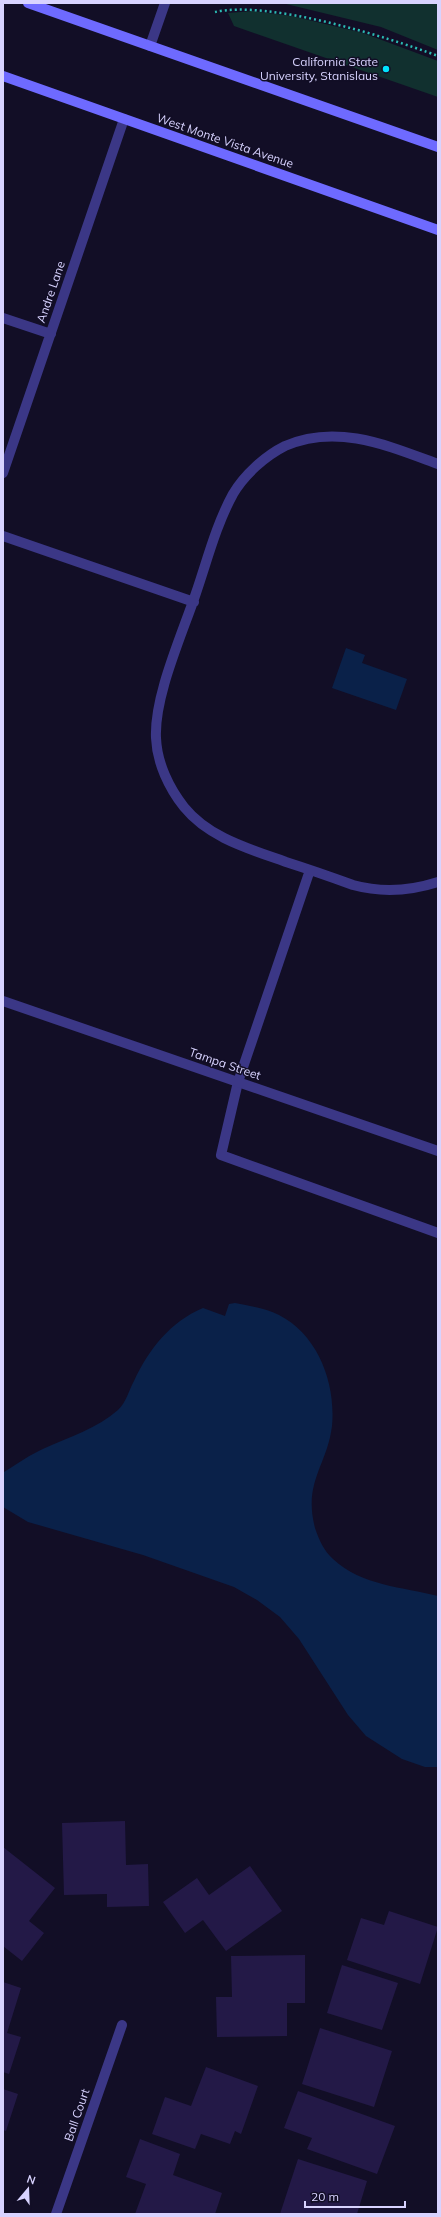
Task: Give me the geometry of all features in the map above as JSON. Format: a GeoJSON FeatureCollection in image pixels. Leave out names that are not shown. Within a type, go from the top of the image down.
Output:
{"type":"FeatureCollection","features":[{"type":"Feature","properties":{"kind":"main road"},"geometry":{"type":"LineString","coordinates":[[28,3],[438,147]]}},
{"type":"Feature","properties":{"kind":"main road","name":"West Monte Vista Avenue"},"geometry":{"type":"LineString","coordinates":[[3,76],[438,230]]}},
{"type":"Feature","properties":{"kind":"street"},"geometry":{"type":"LineString","coordinates":[[150,46],[165,3]]}},
{"type":"Feature","properties":{"kind":"street","name":"Andre Lane"},"geometry":{"type":"LineString","coordinates":[[3,473],[124,119]]}},
{"type":"Feature","properties":{"kind":"street"},"geometry":{"type":"LineString","coordinates":[[3,318],[51,334]]}},
{"type":"Feature","properties":{"kind":"street"},"geometry":{"type":"LineString","coordinates":[[438,464],[373,441],[351,437],[315,438],[283,447],[256,468],[233,494],[223,515],[157,712],[158,751],[167,782],[185,809],[214,833],[240,846],[353,886],[377,890],[412,889],[438,882]]}},
{"type":"Feature","properties":{"kind":"street"},"geometry":{"type":"LineString","coordinates":[[3,536],[194,602]]}},
{"type":"Feature","properties":{"kind":"street"},"geometry":{"type":"LineString","coordinates":[[310,870],[238,1082],[221,1156],[438,1233]]}},
{"type":"Feature","properties":{"kind":"street","name":"Tampa Street"},"geometry":{"type":"LineString","coordinates":[[3,1001],[438,1151]]}},
{"type":"Feature","properties":{"kind":"street","name":"Ball Court"},"geometry":{"type":"LineString","coordinates":[[56,2214],[122,2025]]}},
{"type":"Feature","properties":{"kind":"path"},"geometry":{"type":"LineString","coordinates":[[215,12],[225,7],[248,6]]}},
{"type":"Feature","properties":{"kind":"path"},"geometry":{"type":"LineString","coordinates":[[285,9],[362,28],[438,56]]}},
{"type":"Feature","properties":{"kind":"green space"},"geometry":{"type":"Polygon","coordinates":[[[282,3],[438,3],[438,50],[381,27],[282,3]]]}},
{"type":"Feature","properties":{"kind":"green space"},"geometry":{"type":"Polygon","coordinates":[[[253,11],[292,16],[363,33],[438,61],[438,97],[234,26],[228,13],[253,11]]]}},
{"type":"Feature","properties":{"kind":"water"},"geometry":{"type":"Polygon","coordinates":[[[346,648],[365,655],[362,663],[407,679],[396,710],[332,688],[346,648]]]}},
{"type":"Feature","properties":{"kind":"water"},"geometry":{"type":"Polygon","coordinates":[[[235,1303],[268,1311],[279,1315],[293,1324],[314,1348],[322,1362],[331,1393],[332,1426],[326,1452],[314,1486],[312,1512],[315,1528],[324,1549],[344,1568],[357,1575],[383,1584],[438,1596],[438,1767],[425,1767],[402,1759],[366,1736],[348,1715],[299,1639],[280,1617],[257,1600],[234,1587],[143,1555],[28,1522],[3,1507],[4,1472],[40,1450],[83,1432],[102,1422],[118,1410],[123,1404],[146,1358],[162,1338],[180,1321],[203,1308],[225,1316],[229,1304],[235,1303]]]}},
{"type":"Feature","properties":{"kind":"building"},"geometry":{"type":"Polygon","coordinates":[[[125,1821],[126,1865],[148,1864],[149,1906],[107,1907],[107,1894],[64,1895],[62,1823],[125,1821]]]}},
{"type":"Feature","properties":{"kind":"building"},"geometry":{"type":"Polygon","coordinates":[[[3,1847],[55,1888],[29,1921],[44,1933],[22,1961],[3,1946],[3,1847]]]}},
{"type":"Feature","properties":{"kind":"building"},"geometry":{"type":"Polygon","coordinates":[[[250,1866],[282,1911],[226,1951],[203,1920],[185,1933],[163,1902],[197,1878],[209,1895],[250,1866]]]}},
{"type":"Feature","properties":{"kind":"building"},"geometry":{"type":"Polygon","coordinates":[[[389,1911],[438,1927],[420,1984],[347,1960],[361,1918],[384,1925],[389,1911]]]}},
{"type":"Feature","properties":{"kind":"building"},"geometry":{"type":"Polygon","coordinates":[[[305,1955],[305,2003],[287,2003],[287,2036],[217,2037],[216,1997],[232,1997],[231,1956],[305,1955]]]}},
{"type":"Feature","properties":{"kind":"building"},"geometry":{"type":"Polygon","coordinates":[[[342,1965],[398,1983],[382,2030],[327,2013],[342,1965]]]}},
{"type":"Feature","properties":{"kind":"building"},"geometry":{"type":"Polygon","coordinates":[[[3,1982],[21,1988],[7,2033],[21,2037],[9,2074],[3,2072],[3,1982]]]}},
{"type":"Feature","properties":{"kind":"building"},"geometry":{"type":"Polygon","coordinates":[[[320,2028],[392,2051],[374,2107],[302,2084],[320,2028]]]}},
{"type":"Feature","properties":{"kind":"building"},"geometry":{"type":"Polygon","coordinates":[[[206,2067],[258,2086],[241,2134],[235,2131],[230,2144],[201,2134],[195,2149],[152,2134],[165,2097],[191,2106],[206,2067]]]}},
{"type":"Feature","properties":{"kind":"building"},"geometry":{"type":"Polygon","coordinates":[[[3,2089],[18,2094],[6,2131],[3,2130],[3,2089]]]}},
{"type":"Feature","properties":{"kind":"building"},"geometry":{"type":"Polygon","coordinates":[[[298,2091],[395,2126],[377,2174],[307,2149],[312,2138],[284,2128],[298,2091]]]}},
{"type":"Feature","properties":{"kind":"building"},"geometry":{"type":"Polygon","coordinates":[[[140,2139],[180,2154],[173,2175],[222,2193],[215,2214],[135,2214],[146,2184],[126,2177],[140,2139]]]}},
{"type":"Feature","properties":{"kind":"building"},"geometry":{"type":"Polygon","coordinates":[[[298,2159],[367,2181],[357,2214],[280,2214],[298,2159]]]}},
{"type":"Feature","properties":{"kind":"place","name":"California State University, Stanislaus"},"geometry":{"type":"Point","coordinates":[386,69]}}]}
